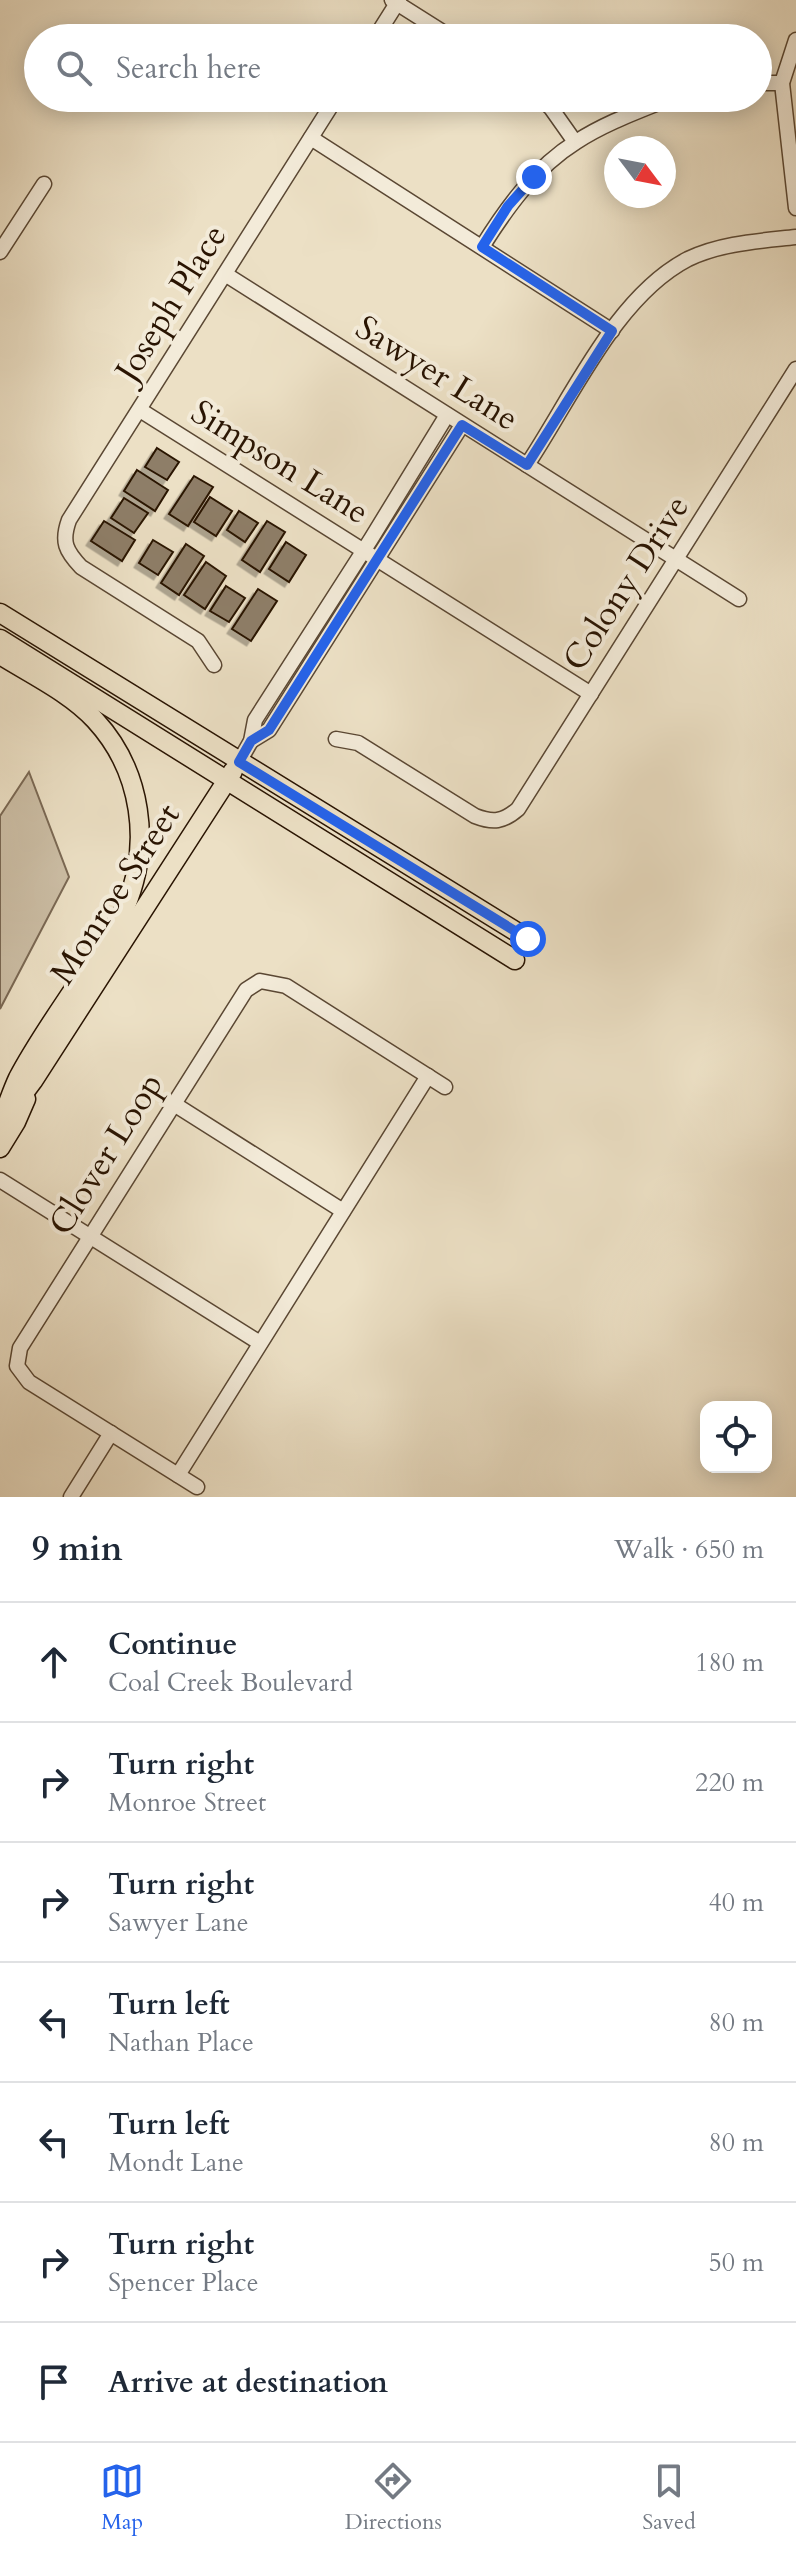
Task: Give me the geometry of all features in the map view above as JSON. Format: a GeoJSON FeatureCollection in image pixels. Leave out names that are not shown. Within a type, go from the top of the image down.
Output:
{"type":"FeatureCollection","features":[{"type":"Feature","properties":{"kind":"main road"},"geometry":{"type":"LineString","coordinates":[[0,613],[528,939]]}},
{"type":"Feature","properties":{"kind":"main road"},"geometry":{"type":"LineString","coordinates":[[0,639],[515,960]]}},
{"type":"Feature","properties":{"kind":"main road"},"geometry":{"type":"LineString","coordinates":[[0,655],[71,699],[95,720],[114,745],[129,774],[138,801],[141,840],[135,877],[124,909],[19,1078],[0,1124]]}},
{"type":"Feature","properties":{"kind":"main road","name":"Monroe Street"},"geometry":{"type":"LineString","coordinates":[[0,1124],[33,1081],[239,762]]}},
{"type":"Feature","properties":{"kind":"main road","name":"Monroe Street"},"geometry":{"type":"LineString","coordinates":[[0,1148],[16,1122],[33,1081]]}},
{"type":"Feature","properties":{"kind":"street"},"geometry":{"type":"LineString","coordinates":[[383,24],[396,1],[431,24]]}},
{"type":"Feature","properties":{"kind":"street"},"geometry":{"type":"LineString","coordinates":[[796,40],[782,83],[796,208]]}},
{"type":"Feature","properties":{"kind":"street"},"geometry":{"type":"LineString","coordinates":[[772,83],[782,83]]}},
{"type":"Feature","properties":{"kind":"street","name":"Joseph Place"},"geometry":{"type":"LineString","coordinates":[[214,665],[198,641],[81,567],[64,543],[69,520],[327,112]]}},
{"type":"Feature","properties":{"kind":"street"},"geometry":{"type":"LineString","coordinates":[[554,112],[575,142]]}},
{"type":"Feature","properties":{"kind":"street"},"geometry":{"type":"LineString","coordinates":[[482,247],[508,206],[534,177],[575,142],[636,112]]}},
{"type":"Feature","properties":{"kind":"street"},"geometry":{"type":"LineString","coordinates":[[311,138],[612,331]]}},
{"type":"Feature","properties":{"kind":"street"},"geometry":{"type":"LineString","coordinates":[[0,252],[44,184]]}},
{"type":"Feature","properties":{"kind":"street"},"geometry":{"type":"LineString","coordinates":[[527,465],[612,331],[635,301],[659,278],[689,259],[722,247],[796,237]]}},
{"type":"Feature","properties":{"kind":"street","name":"Sawyer Lane"},"geometry":{"type":"LineString","coordinates":[[225,274],[739,599]]}},
{"type":"Feature","properties":{"kind":"street","name":"Colony Drive"},"geometry":{"type":"LineString","coordinates":[[336,739],[358,743],[475,816],[499,822],[509,817],[518,809],[796,369]]}},
{"type":"Feature","properties":{"kind":"street","name":"Simpson Lane"},"geometry":{"type":"LineString","coordinates":[[140,410],[591,694]]}},
{"type":"Feature","properties":{"kind":"street","name":"Monroe Street"},"geometry":{"type":"LineString","coordinates":[[239,762],[251,741],[255,720],[447,415]]}},
{"type":"Feature","properties":{"kind":"street","name":"Monroe Street"},"geometry":{"type":"LineString","coordinates":[[251,741],[269,730],[462,425]]}},
{"type":"Feature","properties":{"kind":"street","name":"Clover Loop"},"geometry":{"type":"LineString","coordinates":[[197,1487],[29,1382],[17,1366],[20,1348],[89,1236],[246,990],[260,981],[286,986],[445,1087]]}},
{"type":"Feature","properties":{"kind":"street"},"geometry":{"type":"LineString","coordinates":[[178,1475],[428,1076]]}},
{"type":"Feature","properties":{"kind":"street"},"geometry":{"type":"LineString","coordinates":[[174,1104],[343,1211]]}},
{"type":"Feature","properties":{"kind":"street"},"geometry":{"type":"LineString","coordinates":[[0,1180],[260,1343]]}},
{"type":"Feature","properties":{"kind":"street"},"geometry":{"type":"LineString","coordinates":[[71,1497],[111,1433]]}},
{"type":"Feature","properties":{"kind":"shaded area"},"geometry":{"type":"Polygon","coordinates":[[[29,772],[69,877],[0,1009],[0,816],[29,772]]]}},
{"type":"Feature","properties":{"kind":"building"},"geometry":{"type":"Polygon","coordinates":[[[157,448],[179,462],[167,480],[145,467],[157,448]]]}},
{"type":"Feature","properties":{"kind":"building"},"geometry":{"type":"Polygon","coordinates":[[[137,470],[168,490],[155,511],[124,491],[137,470]]]}},
{"type":"Feature","properties":{"kind":"building"},"geometry":{"type":"Polygon","coordinates":[[[194,476],[213,487],[188,526],[169,514],[194,476]]]}},
{"type":"Feature","properties":{"kind":"building"},"geometry":{"type":"Polygon","coordinates":[[[210,497],[232,511],[216,536],[194,522],[210,497]]]}},
{"type":"Feature","properties":{"kind":"building"},"geometry":{"type":"Polygon","coordinates":[[[124,498],[148,513],[134,533],[111,518],[124,498]]]}},
{"type":"Feature","properties":{"kind":"building"},"geometry":{"type":"Polygon","coordinates":[[[239,511],[258,523],[245,542],[227,530],[239,511]]]}},
{"type":"Feature","properties":{"kind":"building"},"geometry":{"type":"Polygon","coordinates":[[[104,521],[135,540],[122,561],[91,541],[104,521]]]}},
{"type":"Feature","properties":{"kind":"building"},"geometry":{"type":"Polygon","coordinates":[[[267,521],[285,532],[260,572],[242,560],[267,521]]]}},
{"type":"Feature","properties":{"kind":"building"},"geometry":{"type":"Polygon","coordinates":[[[153,540],[173,552],[158,575],[139,563],[153,540]]]}},
{"type":"Feature","properties":{"kind":"building"},"geometry":{"type":"Polygon","coordinates":[[[286,542],[306,555],[289,582],[269,569],[286,542]]]}},
{"type":"Feature","properties":{"kind":"building"},"geometry":{"type":"Polygon","coordinates":[[[186,544],[204,556],[179,595],[161,583],[186,544]]]}},
{"type":"Feature","properties":{"kind":"building"},"geometry":{"type":"Polygon","coordinates":[[[206,562],[226,576],[205,609],[184,595],[206,562]]]}},
{"type":"Feature","properties":{"kind":"building"},"geometry":{"type":"Polygon","coordinates":[[[226,586],[245,598],[229,622],[210,611],[226,586]]]}},
{"type":"Feature","properties":{"kind":"building"},"geometry":{"type":"Polygon","coordinates":[[[258,589],[277,601],[251,641],[232,629],[258,589]]]}},
{"type":"Feature","properties":{"kind":"route"},"geometry":{"type":"LineString","coordinates":[[528,939],[239,762],[251,741],[269,730],[462,425],[527,465],[612,331],[482,247],[508,206],[534,177]]}}]}
